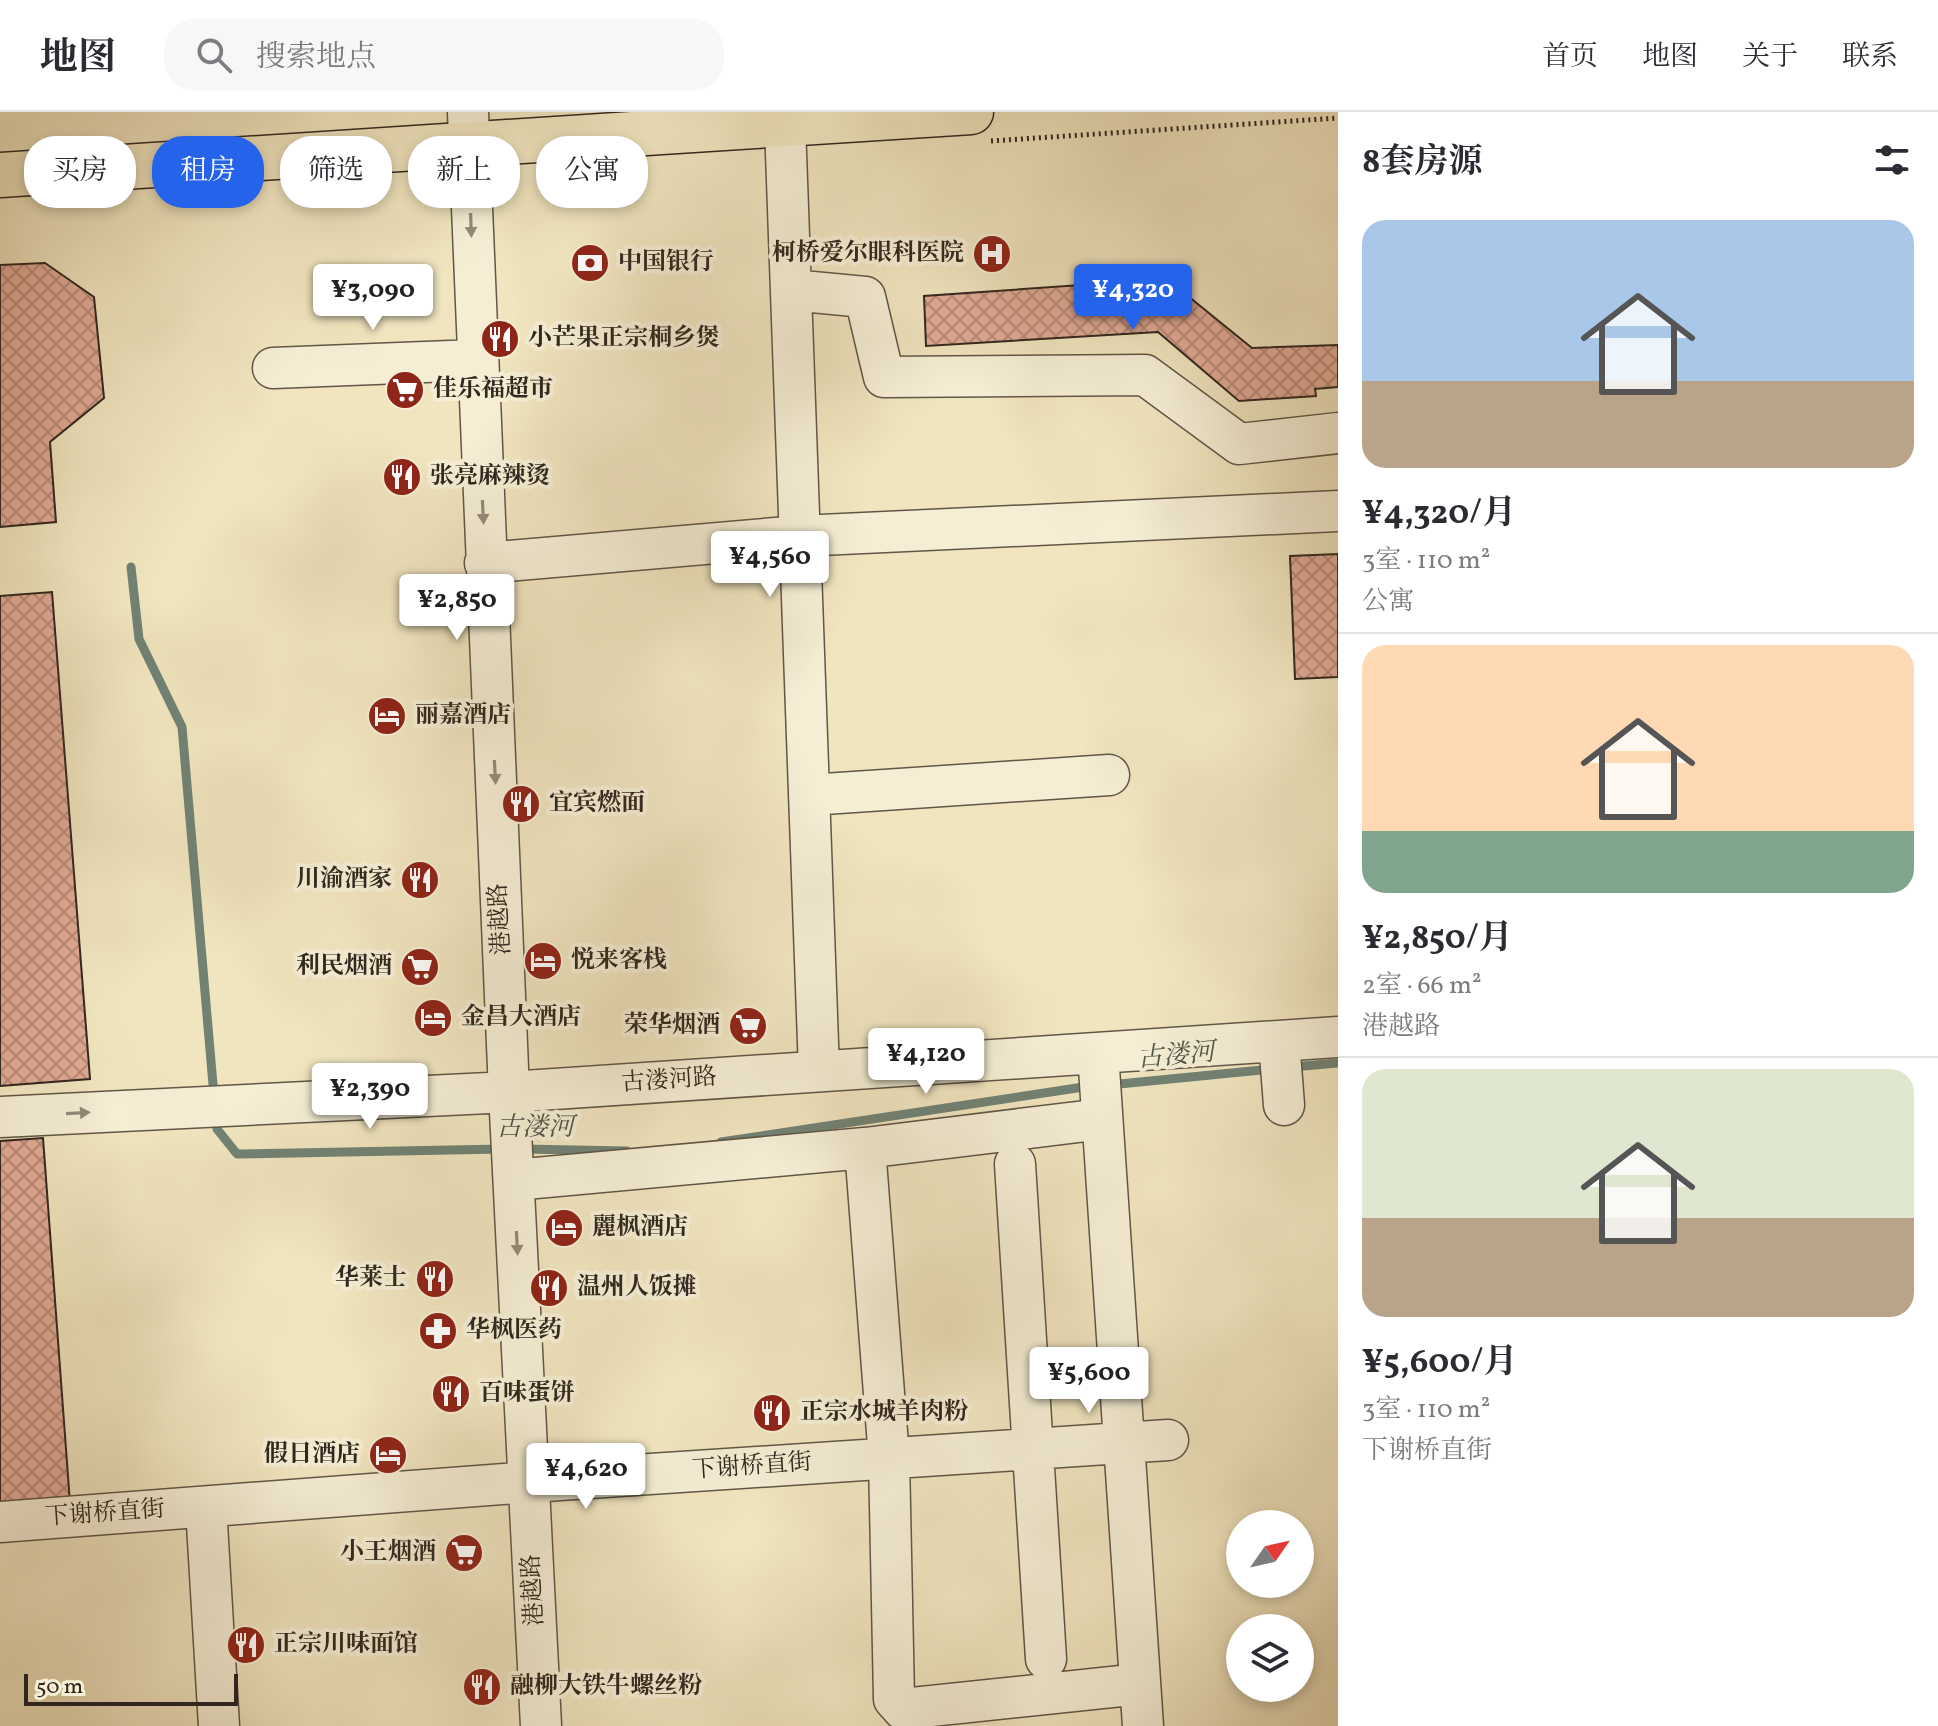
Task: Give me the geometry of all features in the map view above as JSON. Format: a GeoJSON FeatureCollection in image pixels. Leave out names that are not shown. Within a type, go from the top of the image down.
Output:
{"type":"FeatureCollection","features":[{"type":"Feature","properties":{"kind":"main road"},"geometry":{"type":"LineString","coordinates":[[0,175],[468,129],[785,125],[971,112]]}},
{"type":"Feature","properties":{"kind":"street"},"geometry":{"type":"LineString","coordinates":[[785,125],[819,1071]]}},
{"type":"Feature","properties":{"kind":"street","name":"港越路"},"geometry":{"type":"LineString","coordinates":[[468,129],[509,1092],[541,1726]]}},
{"type":"Feature","properties":{"kind":"street"},"geometry":{"type":"LineString","coordinates":[[791,290],[865,297],[884,377],[1145,375],[1239,444],[1338,433]]}},
{"type":"Feature","properties":{"kind":"street"},"geometry":{"type":"LineString","coordinates":[[273,368],[476,360]]}},
{"type":"Feature","properties":{"kind":"street"},"geometry":{"type":"LineString","coordinates":[[485,563],[799,536],[1338,511]]}},
{"type":"Feature","properties":{"kind":"street"},"geometry":{"type":"LineString","coordinates":[[809,795],[1109,775]]}},
{"type":"Feature","properties":{"kind":"street","name":"古溇河路"},"geometry":{"type":"LineString","coordinates":[[0,1117],[509,1092],[819,1071],[1100,1085],[1281,1071],[1338,1037]]}},
{"type":"Feature","properties":{"kind":"street"},"geometry":{"type":"LineString","coordinates":[[513,1160],[865,1148],[1100,1085],[1143,1726]]}},
{"type":"Feature","properties":{"kind":"street"},"geometry":{"type":"LineString","coordinates":[[865,1148],[889,1458],[894,1699],[903,1709],[1140,1684]]}},
{"type":"Feature","properties":{"kind":"street"},"geometry":{"type":"LineString","coordinates":[[1015,1164],[1046,1659]]}},
{"type":"Feature","properties":{"kind":"street","name":"下谢桥直街"},"geometry":{"type":"LineString","coordinates":[[0,1522],[529,1482],[1168,1440]]}},
{"type":"Feature","properties":{"kind":"street"},"geometry":{"type":"LineString","coordinates":[[206,1507],[219,1726]]}},
{"type":"Feature","properties":{"kind":"building"},"geometry":{"type":"Polygon","coordinates":[[[45,263],[94,297],[104,398],[50,442],[56,522],[0,527],[0,265],[45,263]]]}},
{"type":"Feature","properties":{"kind":"building"},"geometry":{"type":"Polygon","coordinates":[[[1167,279],[1252,348],[1338,345],[1338,387],[1315,389],[1316,396],[1239,401],[1158,332],[926,346],[924,296],[1167,279]]]}},
{"type":"Feature","properties":{"kind":"building"},"geometry":{"type":"Polygon","coordinates":[[[1338,554],[1338,677],[1295,679],[1290,556],[1338,554]]]}},
{"type":"Feature","properties":{"kind":"building"},"geometry":{"type":"Polygon","coordinates":[[[52,592],[90,1079],[0,1086],[0,596],[52,592]]]}},
{"type":"Feature","properties":{"kind":"building"},"geometry":{"type":"Polygon","coordinates":[[[43,1138],[70,1503],[0,1507],[0,1141],[43,1138]]]}},
{"type":"Feature","properties":{"kind":"waterway","name":"古溇河"},"geometry":{"type":"LineString","coordinates":[[131,567],[139,639],[182,727],[214,1096]]}},
{"type":"Feature","properties":{"kind":"waterway","name":"古溇河"},"geometry":{"type":"LineString","coordinates":[[1292,1067],[1338,1063]]}},
{"type":"Feature","properties":{"kind":"waterway","name":"古溇河"},"geometry":{"type":"LineString","coordinates":[[1109,1085],[1273,1069]]}},
{"type":"Feature","properties":{"kind":"waterway","name":"古溇河"},"geometry":{"type":"LineString","coordinates":[[721,1142],[1090,1086]]}},
{"type":"Feature","properties":{"kind":"waterway","name":"古溇河"},"geometry":{"type":"LineString","coordinates":[[215,1115],[217,1129],[237,1154],[503,1149]]}},
{"type":"Feature","properties":{"kind":"waterway","name":"古溇河"},"geometry":{"type":"LineString","coordinates":[[522,1149],[627,1151]]}},
{"type":"Feature","properties":{"kind":"place","name":"柯桥爱尔眼科医院"},"geometry":{"type":"Point","coordinates":[992,254]}},
{"type":"Feature","properties":{"kind":"place","name":"中国银行"},"geometry":{"type":"Point","coordinates":[590,263]}},
{"type":"Feature","properties":{"kind":"place","name":"小芒果正宗桐乡煲"},"geometry":{"type":"Point","coordinates":[500,339]}},
{"type":"Feature","properties":{"kind":"place","name":"佳乐福超市"},"geometry":{"type":"Point","coordinates":[405,390]}},
{"type":"Feature","properties":{"kind":"place","name":"张亮麻辣烫"},"geometry":{"type":"Point","coordinates":[402,477]}},
{"type":"Feature","properties":{"kind":"place","name":"丽嘉酒店"},"geometry":{"type":"Point","coordinates":[387,716]}},
{"type":"Feature","properties":{"kind":"place","name":"宜宾燃面"},"geometry":{"type":"Point","coordinates":[521,804]}},
{"type":"Feature","properties":{"kind":"place","name":"川渝酒家"},"geometry":{"type":"Point","coordinates":[420,880]}},
{"type":"Feature","properties":{"kind":"place","name":"悦来客栈"},"geometry":{"type":"Point","coordinates":[543,961]}},
{"type":"Feature","properties":{"kind":"place","name":"利民烟酒"},"geometry":{"type":"Point","coordinates":[420,967]}},
{"type":"Feature","properties":{"kind":"place","name":"金昌大酒店"},"geometry":{"type":"Point","coordinates":[433,1018]}},
{"type":"Feature","properties":{"kind":"place","name":"荣华烟酒"},"geometry":{"type":"Point","coordinates":[748,1026]}},
{"type":"Feature","properties":{"kind":"place","name":"麗枫酒店"},"geometry":{"type":"Point","coordinates":[564,1228]}},
{"type":"Feature","properties":{"kind":"place","name":"华莱士"},"geometry":{"type":"Point","coordinates":[435,1279]}},
{"type":"Feature","properties":{"kind":"place","name":"温州人饭摊"},"geometry":{"type":"Point","coordinates":[549,1288]}},
{"type":"Feature","properties":{"kind":"place","name":"华枫医药"},"geometry":{"type":"Point","coordinates":[438,1331]}},
{"type":"Feature","properties":{"kind":"place","name":"百味蛋饼"},"geometry":{"type":"Point","coordinates":[451,1394]}},
{"type":"Feature","properties":{"kind":"place","name":"正宗水城羊肉粉"},"geometry":{"type":"Point","coordinates":[772,1413]}},
{"type":"Feature","properties":{"kind":"place","name":"假日酒店"},"geometry":{"type":"Point","coordinates":[388,1455]}},
{"type":"Feature","properties":{"kind":"place","name":"小王烟酒"},"geometry":{"type":"Point","coordinates":[464,1553]}},
{"type":"Feature","properties":{"kind":"place","name":"正宗川味面馆"},"geometry":{"type":"Point","coordinates":[246,1645]}},
{"type":"Feature","properties":{"kind":"place","name":"融柳大铁牛螺丝粉"},"geometry":{"type":"Point","coordinates":[482,1687]}}]}
